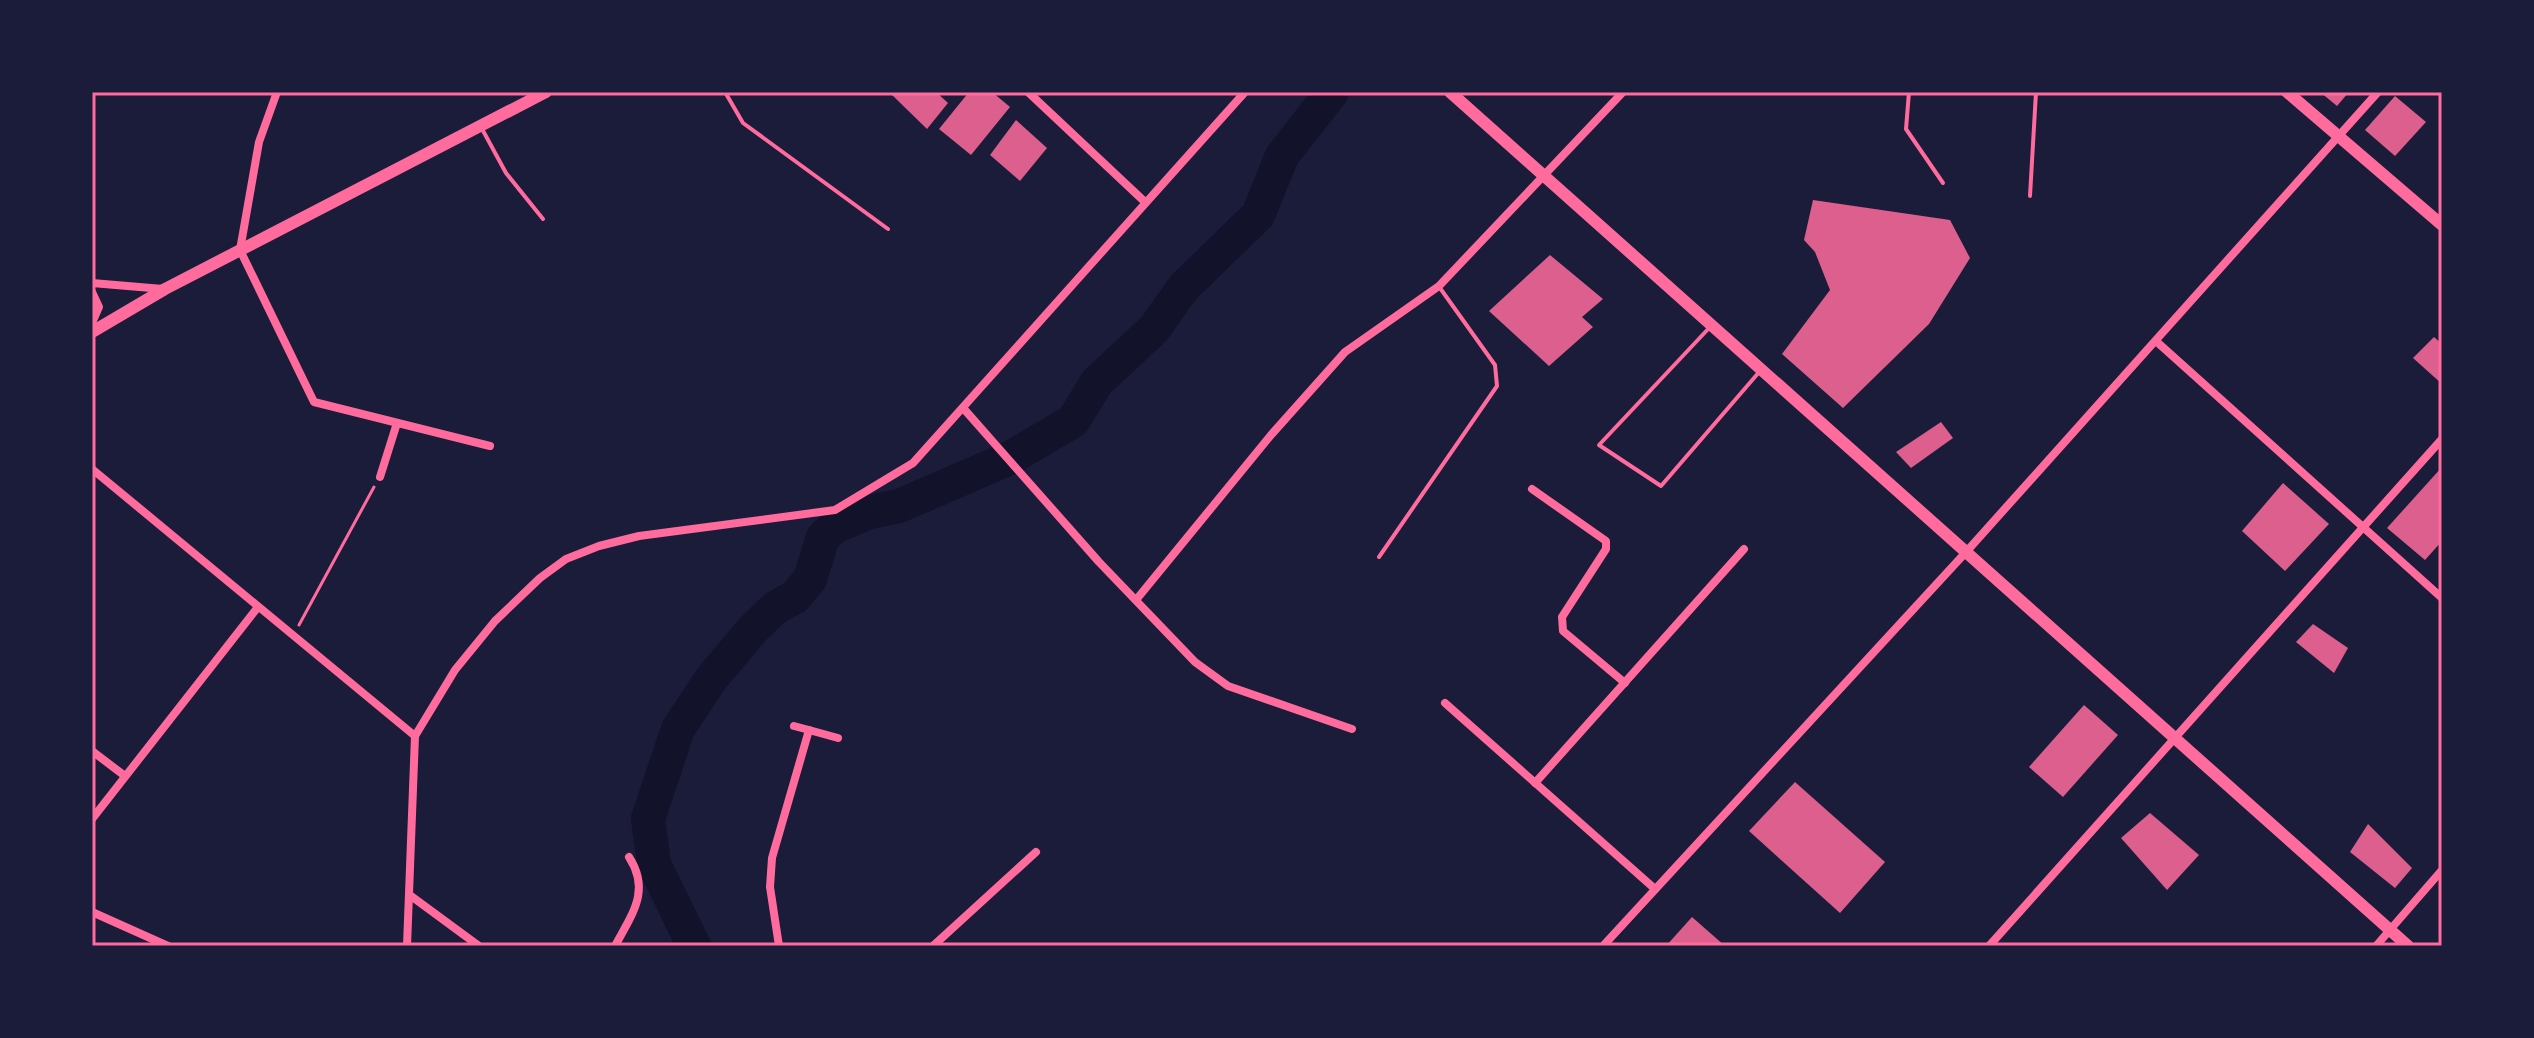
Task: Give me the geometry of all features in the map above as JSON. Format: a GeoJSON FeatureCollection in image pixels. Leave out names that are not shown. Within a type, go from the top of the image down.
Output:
{"type":"FeatureCollection","features":[{"type":"Feature","properties":{"kind":"main road"},"geometry":{"type":"LineString","coordinates":[[92,332],[165,289],[546,92]]}},
{"type":"Feature","properties":{"kind":"main road"},"geometry":{"type":"LineString","coordinates":[[1450,92],[2408,946]]}},
{"type":"Feature","properties":{"kind":"main road"},"geometry":{"type":"LineString","coordinates":[[2287,92],[2442,225]]}},
{"type":"Feature","properties":{"kind":"street"},"geometry":{"type":"LineString","coordinates":[[277,92],[259,142],[240,250],[314,402],[490,446]]}},
{"type":"Feature","properties":{"kind":"street"},"geometry":{"type":"LineString","coordinates":[[1028,92],[1145,202]]}},
{"type":"Feature","properties":{"kind":"street"},"geometry":{"type":"LineString","coordinates":[[407,946],[415,736],[455,670],[495,621],[566,559],[639,536],[835,510],[913,463],[1245,92]]}},
{"type":"Feature","properties":{"kind":"street"},"geometry":{"type":"LineString","coordinates":[[1136,600],[1271,435],[1345,352],[1439,286],[1623,92]]}},
{"type":"Feature","properties":{"kind":"street"},"geometry":{"type":"LineString","coordinates":[[1603,946],[2157,342],[2378,92]]}},
{"type":"Feature","properties":{"kind":"street"},"geometry":{"type":"LineString","coordinates":[[92,283],[165,289]]}},
{"type":"Feature","properties":{"kind":"street"},"geometry":{"type":"LineString","coordinates":[[92,292],[99,307],[92,323]]}},
{"type":"Feature","properties":{"kind":"street"},"geometry":{"type":"LineString","coordinates":[[2157,342],[2442,598]]}},
{"type":"Feature","properties":{"kind":"street"},"geometry":{"type":"LineString","coordinates":[[964,409],[1195,662],[1228,686],[1352,729]]}},
{"type":"Feature","properties":{"kind":"street"},"geometry":{"type":"LineString","coordinates":[[380,477],[397,423]]}},
{"type":"Feature","properties":{"kind":"street"},"geometry":{"type":"LineString","coordinates":[[1989,946],[2442,439]]}},
{"type":"Feature","properties":{"kind":"street"},"geometry":{"type":"LineString","coordinates":[[92,469],[415,736]]}},
{"type":"Feature","properties":{"kind":"street"},"geometry":{"type":"LineString","coordinates":[[1532,489],[1606,541],[1606,549],[1562,617],[1561,624],[1563,631],[1625,683]]}},
{"type":"Feature","properties":{"kind":"street"},"geometry":{"type":"LineString","coordinates":[[1535,783],[1744,549]]}},
{"type":"Feature","properties":{"kind":"street"},"geometry":{"type":"LineString","coordinates":[[92,819],[258,607]]}},
{"type":"Feature","properties":{"kind":"street"},"geometry":{"type":"LineString","coordinates":[[1445,703],[1655,889]]}},
{"type":"Feature","properties":{"kind":"street"},"geometry":{"type":"LineString","coordinates":[[794,726],[838,738]]}},
{"type":"Feature","properties":{"kind":"street"},"geometry":{"type":"LineString","coordinates":[[779,946],[770,887],[772,858],[809,730]]}},
{"type":"Feature","properties":{"kind":"street"},"geometry":{"type":"LineString","coordinates":[[92,751],[125,776]]}},
{"type":"Feature","properties":{"kind":"street"},"geometry":{"type":"LineString","coordinates":[[933,946],[1036,852]]}},
{"type":"Feature","properties":{"kind":"street"},"geometry":{"type":"LineString","coordinates":[[615,946],[641,896],[638,870],[629,857]]}},
{"type":"Feature","properties":{"kind":"street"},"geometry":{"type":"LineString","coordinates":[[2376,946],[2442,870]]}},
{"type":"Feature","properties":{"kind":"street"},"geometry":{"type":"LineString","coordinates":[[411,896],[479,946]]}},
{"type":"Feature","properties":{"kind":"street"},"geometry":{"type":"LineString","coordinates":[[92,912],[168,946]]}},
{"type":"Feature","properties":{"kind":"lane"},"geometry":{"type":"LineString","coordinates":[[725,92],[743,123],[888,229]]}},
{"type":"Feature","properties":{"kind":"lane"},"geometry":{"type":"LineString","coordinates":[[1909,92],[1906,129],[1943,183]]}},
{"type":"Feature","properties":{"kind":"lane"},"geometry":{"type":"LineString","coordinates":[[2030,196],[2036,92]]}},
{"type":"Feature","properties":{"kind":"lane"},"geometry":{"type":"LineString","coordinates":[[480,125],[506,173],[543,219]]}},
{"type":"Feature","properties":{"kind":"lane"},"geometry":{"type":"LineString","coordinates":[[1379,557],[1497,386],[1499,375],[1495,365],[1439,286]]}},
{"type":"Feature","properties":{"kind":"lane"},"geometry":{"type":"LineString","coordinates":[[1711,325],[1599,445],[1661,486],[1762,368]]}},
{"type":"Feature","properties":{"kind":"path"},"geometry":{"type":"LineString","coordinates":[[293,636],[380,477]]}},
{"type":"Feature","properties":{"kind":"building"},"geometry":{"type":"Polygon","coordinates":[[[889,92],[936,92],[948,103],[927,129],[889,92]]]}},
{"type":"Feature","properties":{"kind":"building"},"geometry":{"type":"Polygon","coordinates":[[[969,92],[992,92],[1010,107],[971,155],[939,129],[969,92]]]}},
{"type":"Feature","properties":{"kind":"building"},"geometry":{"type":"Polygon","coordinates":[[[2320,92],[2349,92],[2337,106],[2320,92]]]}},
{"type":"Feature","properties":{"kind":"building"},"geometry":{"type":"Polygon","coordinates":[[[2395,96],[2426,122],[2395,156],[2365,130],[2395,96]]]}},
{"type":"Feature","properties":{"kind":"building"},"geometry":{"type":"Polygon","coordinates":[[[1016,120],[1047,148],[1020,181],[990,155],[1016,120]]]}},
{"type":"Feature","properties":{"kind":"building"},"geometry":{"type":"Polygon","coordinates":[[[1813,200],[1950,220],[1970,258],[1929,324],[1843,408],[1782,354],[1830,290],[1815,252],[1804,240],[1813,200]]]}},
{"type":"Feature","properties":{"kind":"building"},"geometry":{"type":"Polygon","coordinates":[[[1550,255],[1603,299],[1582,317],[1593,327],[1549,366],[1489,311],[1550,255]]]}},
{"type":"Feature","properties":{"kind":"building"},"geometry":{"type":"Polygon","coordinates":[[[2434,337],[2442,344],[2442,384],[2413,358],[2434,337]]]}},
{"type":"Feature","properties":{"kind":"building"},"geometry":{"type":"Polygon","coordinates":[[[1941,422],[1953,438],[1911,468],[1896,452],[1941,422]]]}},
{"type":"Feature","properties":{"kind":"building"},"geometry":{"type":"Polygon","coordinates":[[[2442,467],[2442,541],[2425,560],[2387,528],[2442,467]]]}},
{"type":"Feature","properties":{"kind":"building"},"geometry":{"type":"Polygon","coordinates":[[[2283,483],[2329,524],[2285,571],[2242,531],[2283,483]]]}},
{"type":"Feature","properties":{"kind":"building"},"geometry":{"type":"Polygon","coordinates":[[[2313,624],[2348,648],[2334,673],[2296,642],[2313,624]]]}},
{"type":"Feature","properties":{"kind":"building"},"geometry":{"type":"Polygon","coordinates":[[[2084,705],[2118,735],[2063,797],[2029,767],[2084,705]]]}},
{"type":"Feature","properties":{"kind":"building"},"geometry":{"type":"Polygon","coordinates":[[[1795,782],[1885,862],[1840,913],[1749,831],[1795,782]]]}},
{"type":"Feature","properties":{"kind":"building"},"geometry":{"type":"Polygon","coordinates":[[[2150,813],[2199,855],[2167,890],[2121,838],[2150,813]]]}},
{"type":"Feature","properties":{"kind":"building"},"geometry":{"type":"Polygon","coordinates":[[[2368,824],[2412,868],[2395,888],[2350,852],[2368,824]]]}},
{"type":"Feature","properties":{"kind":"building"},"geometry":{"type":"Polygon","coordinates":[[[1692,917],[1725,946],[1666,946],[1692,917]]]}},
{"type":"Feature","properties":{"kind":"waterway"},"geometry":{"type":"LineString","coordinates":[[694,946],[654,864],[648,819],[678,729],[711,679],[754,628],[775,608],[795,597],[810,579],[823,537],[836,526],[870,512],[899,506],[1010,458],[1073,421],[1097,382],[1154,329],[1183,288],[1258,215],[1282,156],[1332,92]]}}]}
